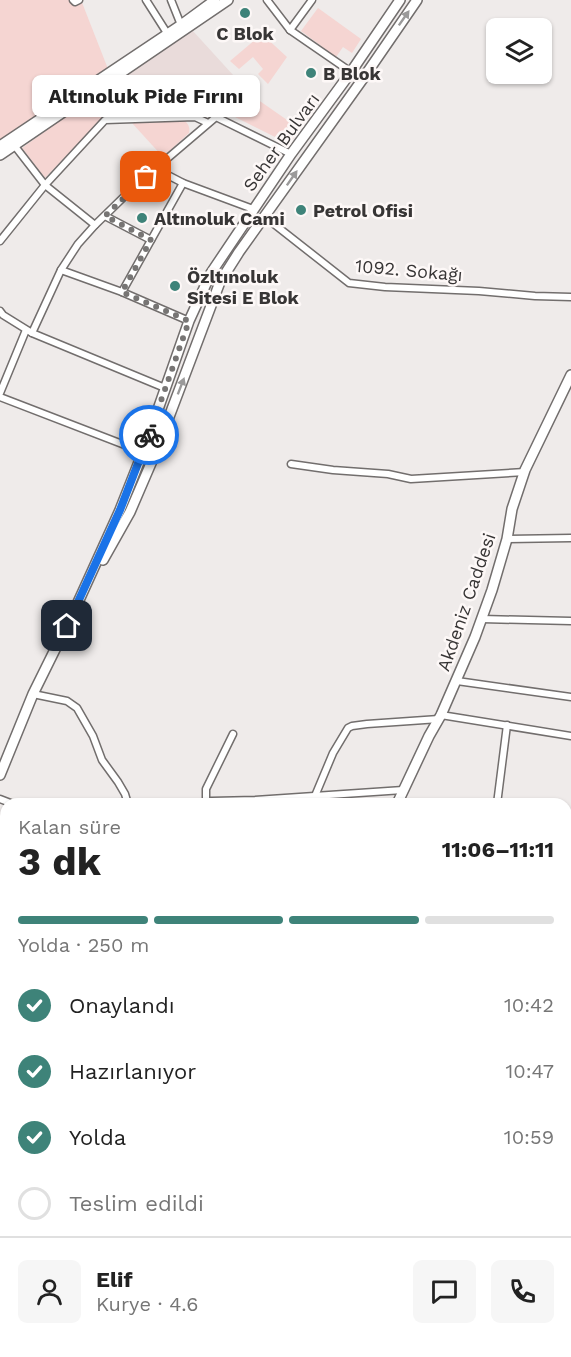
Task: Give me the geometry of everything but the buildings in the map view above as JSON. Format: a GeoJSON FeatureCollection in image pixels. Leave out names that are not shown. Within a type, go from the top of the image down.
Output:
{"type":"FeatureCollection","features":[{"type":"Feature","properties":{"kind":"main road"},"geometry":{"type":"LineString","coordinates":[[0,155],[228,0]]}},
{"type":"Feature","properties":{"kind":"main road","name":"Seher Bulvarı"},"geometry":{"type":"LineString","coordinates":[[0,775],[33,694],[120,510],[144,452],[189,321],[211,273],[291,153],[351,72],[400,0]]}},
{"type":"Feature","properties":{"kind":"main road","name":"Seher Bulvarı"},"geometry":{"type":"LineString","coordinates":[[75,609],[130,512],[155,454],[220,282],[417,0]]}},
{"type":"Feature","properties":{"kind":"main road"},"geometry":{"type":"LineString","coordinates":[[1,144],[181,25],[210,2]]}},
{"type":"Feature","properties":{"kind":"main road","name":"Akdeniz Caddesi"},"geometry":{"type":"LineString","coordinates":[[400,798],[457,681],[492,590],[507,539],[512,509],[525,472],[571,375]]}},
{"type":"Feature","properties":{"kind":"street"},"geometry":{"type":"LineString","coordinates":[[73,0],[75,2],[78,0]]}},
{"type":"Feature","properties":{"kind":"street"},"geometry":{"type":"LineString","coordinates":[[146,0],[167,33]]}},
{"type":"Feature","properties":{"kind":"street"},"geometry":{"type":"LineString","coordinates":[[171,0],[181,25]]}},
{"type":"Feature","properties":{"kind":"street"},"geometry":{"type":"LineString","coordinates":[[267,0],[290,30],[351,72]]}},
{"type":"Feature","properties":{"kind":"street"},"geometry":{"type":"LineString","coordinates":[[290,30],[312,0]]}},
{"type":"Feature","properties":{"kind":"street"},"geometry":{"type":"LineString","coordinates":[[0,241],[45,185],[105,120],[195,117],[208,123]]}},
{"type":"Feature","properties":{"kind":"street"},"geometry":{"type":"LineString","coordinates":[[144,452],[1,398],[29,331],[61,270],[78,244],[135,186],[216,117],[291,153]]}},
{"type":"Feature","properties":{"kind":"street"},"geometry":{"type":"LineString","coordinates":[[14,146],[45,185],[95,225]]}},
{"type":"Feature","properties":{"kind":"street"},"geometry":{"type":"LineString","coordinates":[[156,169],[183,183],[253,209]]}},
{"type":"Feature","properties":{"kind":"street"},"geometry":{"type":"LineString","coordinates":[[122,292],[183,183]]}},
{"type":"Feature","properties":{"kind":"street"},"geometry":{"type":"LineString","coordinates":[[105,216],[151,240]]}},
{"type":"Feature","properties":{"kind":"street","name":"1092. Sokağı"},"geometry":{"type":"LineString","coordinates":[[265,217],[349,283],[571,297]]}},
{"type":"Feature","properties":{"kind":"street"},"geometry":{"type":"LineString","coordinates":[[61,270],[122,292],[189,321]]}},
{"type":"Feature","properties":{"kind":"street"},"geometry":{"type":"LineString","coordinates":[[0,311],[29,331],[165,388]]}},
{"type":"Feature","properties":{"kind":"street"},"geometry":{"type":"LineString","coordinates":[[291,464],[388,474],[411,479],[525,472]]}},
{"type":"Feature","properties":{"kind":"street"},"geometry":{"type":"LineString","coordinates":[[507,539],[571,538]]}},
{"type":"Feature","properties":{"kind":"street"},"geometry":{"type":"LineString","coordinates":[[482,619],[571,621]]}},
{"type":"Feature","properties":{"kind":"street"},"geometry":{"type":"LineString","coordinates":[[457,681],[571,697]]}},
{"type":"Feature","properties":{"kind":"street"},"geometry":{"type":"LineString","coordinates":[[33,694],[67,701],[77,708],[93,736],[102,760],[126,798]]}},
{"type":"Feature","properties":{"kind":"street"},"geometry":{"type":"LineString","coordinates":[[315,796],[333,753],[348,728],[440,717],[571,736]]}},
{"type":"Feature","properties":{"kind":"street"},"geometry":{"type":"LineString","coordinates":[[499,798],[507,725]]}},
{"type":"Feature","properties":{"kind":"street"},"geometry":{"type":"LineString","coordinates":[[205,798],[206,789],[233,734]]}},
{"type":"Feature","properties":{"kind":"street"},"geometry":{"type":"LineString","coordinates":[[283,798],[403,790]]}},
{"type":"Feature","properties":{"kind":"shaded area"},"geometry":{"type":"Polygon","coordinates":[[[0,0],[81,0],[110,74],[0,146],[0,0]]]}},
{"type":"Feature","properties":{"kind":"shaded area"},"geometry":{"type":"Polygon","coordinates":[[[318,8],[361,39],[352,53],[343,47],[336,57],[301,31],[318,8]]]}},
{"type":"Feature","properties":{"kind":"shaded area"},"geometry":{"type":"Polygon","coordinates":[[[192,30],[244,87],[220,118],[195,109],[187,112],[126,115],[99,92],[192,30]]]}},
{"type":"Feature","properties":{"kind":"shaded area"},"geometry":{"type":"Polygon","coordinates":[[[262,34],[287,57],[268,84],[258,74],[263,69],[253,57],[239,69],[230,61],[262,34]]]}},
{"type":"Feature","properties":{"kind":"shaded area"},"geometry":{"type":"Polygon","coordinates":[[[244,90],[300,129],[290,143],[283,145],[278,143],[279,139],[227,113],[244,90]]]}},
{"type":"Feature","properties":{"kind":"shaded area"},"geometry":{"type":"Polygon","coordinates":[[[99,92],[126,115],[104,116],[45,178],[22,148],[99,92]]]}},
{"type":"Feature","properties":{"kind":"shaded area"},"geometry":{"type":"Polygon","coordinates":[[[185,121],[189,127],[189,133],[163,157],[132,123],[185,121]]]}},
{"type":"Feature","properties":{"kind":"way so far"},"geometry":{"type":"LineString","coordinates":[[146,177],[105,216],[151,240],[122,292],[189,321],[149,435]]}},
{"type":"Feature","properties":{"kind":"place","name":"C Blok"},"geometry":{"type":"Point","coordinates":[245,13]}},
{"type":"Feature","properties":{"kind":"place","name":"B Blok"},"geometry":{"type":"Point","coordinates":[311,73]}},
{"type":"Feature","properties":{"kind":"place","name":"Altınoluk Pide Fırını"},"geometry":{"type":"Point","coordinates":[146,177]}},
{"type":"Feature","properties":{"kind":"place","name":"Petrol Ofisi"},"geometry":{"type":"Point","coordinates":[301,210]}},
{"type":"Feature","properties":{"kind":"place","name":"Altınoluk Cami"},"geometry":{"type":"Point","coordinates":[142,218]}},
{"type":"Feature","properties":{"kind":"place","name":"Özltınoluk Sitesi E Blok"},"geometry":{"type":"Point","coordinates":[175,286]}},
{"type":"Feature","properties":{"kind":"route"},"geometry":{"type":"LineString","coordinates":[[67,626],[120,510],[149,435]]}}]}
